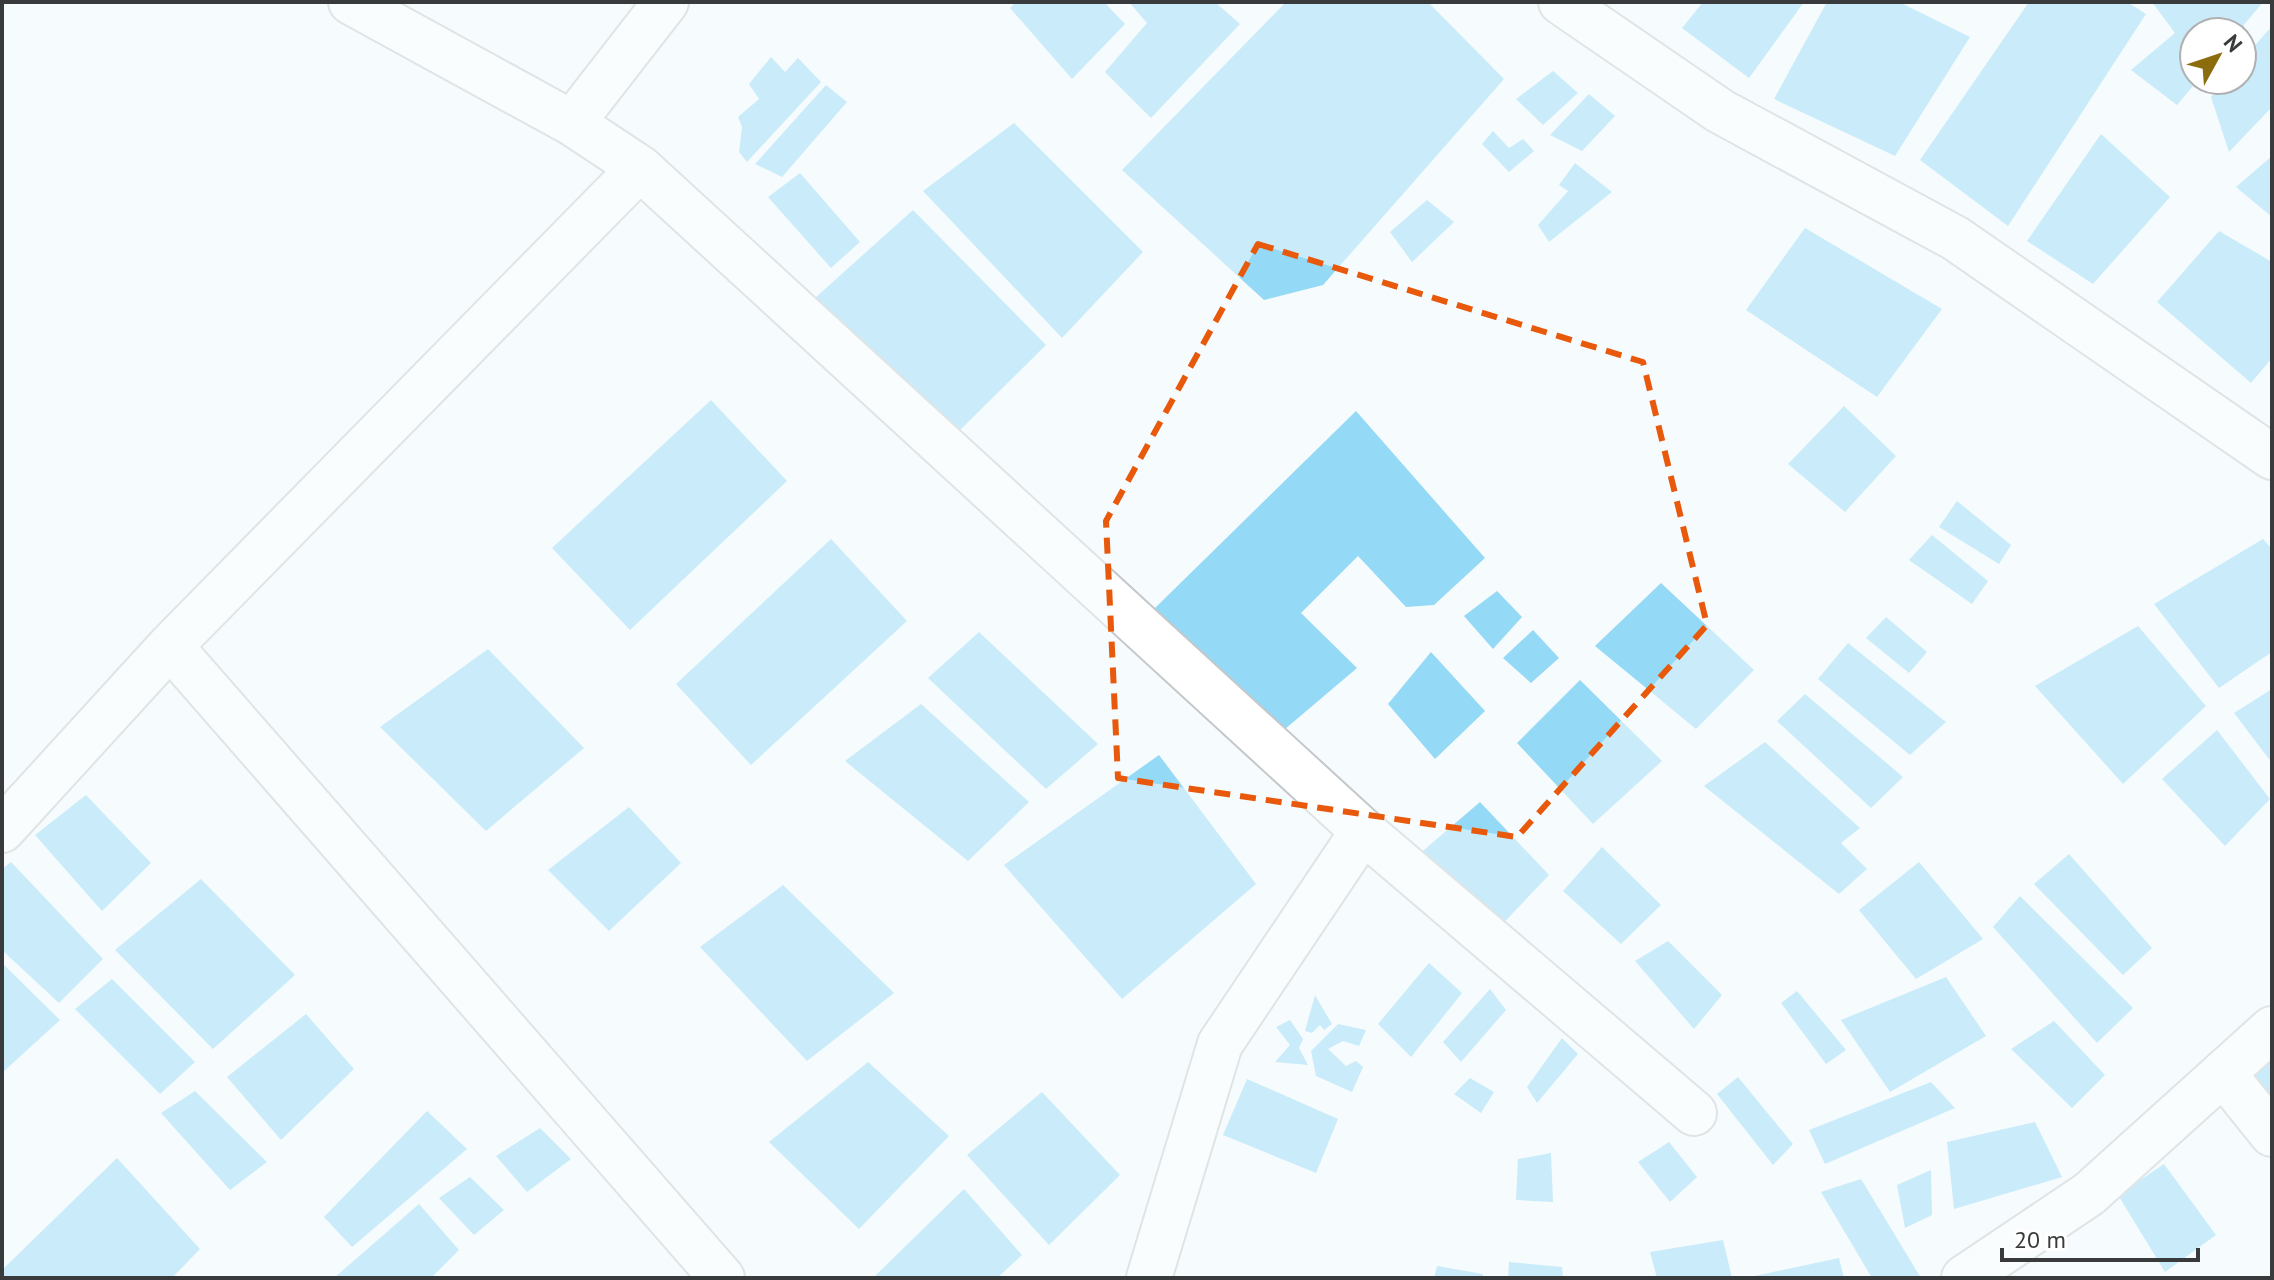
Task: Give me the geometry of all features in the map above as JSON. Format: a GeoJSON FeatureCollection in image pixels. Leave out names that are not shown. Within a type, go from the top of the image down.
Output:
{"type":"FeatureCollection","features":[{"type":"Feature","properties":{"kind":"street"},"geometry":{"type":"LineString","coordinates":[[351,2],[572,123],[640,168],[1363,831],[1694,1113]]}},
{"type":"Feature","properties":{"kind":"street"},"geometry":{"type":"LineString","coordinates":[[572,123],[666,2]]}},
{"type":"Feature","properties":{"kind":"street"},"geometry":{"type":"LineString","coordinates":[[1561,2],[1720,111],[1955,238],[2272,457]]}},
{"type":"Feature","properties":{"kind":"street"},"geometry":{"type":"LineString","coordinates":[[2,830],[170,646],[640,168]]}},
{"type":"Feature","properties":{"kind":"street"},"geometry":{"type":"LineString","coordinates":[[170,646],[722,1278]]}},
{"type":"Feature","properties":{"kind":"street"},"geometry":{"type":"LineString","coordinates":[[1149,1278],[1220,1044],[1363,831]]}},
{"type":"Feature","properties":{"kind":"street"},"geometry":{"type":"LineString","coordinates":[[1964,1278],[2089,1194],[2272,1029]]}},
{"type":"Feature","properties":{"kind":"street"},"geometry":{"type":"LineString","coordinates":[[2223,1073],[2272,1134]]}},
{"type":"Feature","properties":{"kind":"highlighted area"},"geometry":{"type":"Polygon","coordinates":[[[1258,244],[1643,362],[1707,625],[1517,837],[1118,778],[1106,521],[1258,244]]]}},
{"type":"Feature","properties":{"kind":"building"},"geometry":{"type":"Polygon","coordinates":[[[1016,2],[1104,2],[1125,24],[1072,79],[1010,8],[1016,2]]]}},
{"type":"Feature","properties":{"kind":"building"},"geometry":{"type":"Polygon","coordinates":[[[1129,2],[1215,2],[1240,24],[1151,118],[1105,72],[1147,23],[1129,2]]]}},
{"type":"Feature","properties":{"kind":"building"},"geometry":{"type":"Polygon","coordinates":[[[1286,2],[1428,2],[1504,79],[1323,285],[1264,300],[1122,170],[1286,2]]]}},
{"type":"Feature","properties":{"kind":"building"},"geometry":{"type":"Polygon","coordinates":[[[1703,2],[1804,2],[1749,78],[1682,28],[1703,2]]]}},
{"type":"Feature","properties":{"kind":"building"},"geometry":{"type":"Polygon","coordinates":[[[1827,2],[1899,2],[1970,37],[1895,156],[1774,99],[1827,2]]]}},
{"type":"Feature","properties":{"kind":"building"},"geometry":{"type":"Polygon","coordinates":[[[2029,2],[2127,2],[2146,14],[2008,226],[1920,160],[2029,2]]]}},
{"type":"Feature","properties":{"kind":"building"},"geometry":{"type":"Polygon","coordinates":[[[2152,2],[2263,2],[2251,16],[2178,16],[2178,96],[2185,96],[2177,105],[2131,70],[2175,33],[2152,2]]]}},
{"type":"Feature","properties":{"kind":"building"},"geometry":{"type":"Polygon","coordinates":[[[2272,26],[2272,107],[2229,152],[2211,97],[2258,96],[2258,42],[2272,26]]]}},
{"type":"Feature","properties":{"kind":"building"},"geometry":{"type":"Polygon","coordinates":[[[771,57],[785,72],[798,58],[821,82],[747,162],[739,152],[742,127],[738,117],[759,99],[749,84],[771,57]]]}},
{"type":"Feature","properties":{"kind":"building"},"geometry":{"type":"Polygon","coordinates":[[[1553,71],[1578,93],[1543,125],[1516,99],[1553,71]]]}},
{"type":"Feature","properties":{"kind":"building"},"geometry":{"type":"Polygon","coordinates":[[[826,85],[847,102],[782,177],[755,164],[826,85]]]}},
{"type":"Feature","properties":{"kind":"building"},"geometry":{"type":"Polygon","coordinates":[[[1589,94],[1615,116],[1582,151],[1550,135],[1589,94]]]}},
{"type":"Feature","properties":{"kind":"building"},"geometry":{"type":"Polygon","coordinates":[[[1014,123],[1143,252],[1062,338],[923,191],[1014,123]]]}},
{"type":"Feature","properties":{"kind":"building"},"geometry":{"type":"Polygon","coordinates":[[[1493,131],[1509,148],[1523,139],[1534,151],[1509,172],[1482,144],[1493,131]]]}},
{"type":"Feature","properties":{"kind":"building"},"geometry":{"type":"Polygon","coordinates":[[[2101,134],[2170,197],[2093,284],[2027,241],[2101,134]]]}},
{"type":"Feature","properties":{"kind":"building"},"geometry":{"type":"Polygon","coordinates":[[[2272,156],[2272,217],[2236,187],[2272,156]]]}},
{"type":"Feature","properties":{"kind":"building"},"geometry":{"type":"Polygon","coordinates":[[[1575,163],[1612,192],[1549,242],[1538,225],[1568,191],[1559,185],[1575,163]]]}},
{"type":"Feature","properties":{"kind":"building"},"geometry":{"type":"Polygon","coordinates":[[[800,173],[860,242],[831,268],[768,197],[800,173]]]}},
{"type":"Feature","properties":{"kind":"building"},"geometry":{"type":"Polygon","coordinates":[[[1427,200],[1454,222],[1412,262],[1390,232],[1427,200]]]}},
{"type":"Feature","properties":{"kind":"building"},"geometry":{"type":"Polygon","coordinates":[[[913,210],[1046,345],[957,433],[815,298],[913,210]]]}},
{"type":"Feature","properties":{"kind":"building"},"geometry":{"type":"Polygon","coordinates":[[[1805,228],[1942,309],[1877,397],[1746,310],[1805,228]]]}},
{"type":"Feature","properties":{"kind":"building"},"geometry":{"type":"Polygon","coordinates":[[[2219,231],[2272,262],[2272,358],[2251,383],[2157,302],[2219,231]]]}},
{"type":"Feature","properties":{"kind":"building"},"geometry":{"type":"Polygon","coordinates":[[[711,400],[787,481],[630,630],[552,548],[711,400]]]}},
{"type":"Feature","properties":{"kind":"building"},"geometry":{"type":"Polygon","coordinates":[[[1844,406],[1896,456],[1845,512],[1788,464],[1844,406]]]}},
{"type":"Feature","properties":{"kind":"building"},"geometry":{"type":"Polygon","coordinates":[[[1356,411],[1485,558],[1434,605],[1406,607],[1358,556],[1301,613],[1357,668],[1278,735],[1154,609],[1356,411]]]}},
{"type":"Feature","properties":{"kind":"building"},"geometry":{"type":"Polygon","coordinates":[[[1957,501],[2011,545],[1999,564],[1939,527],[1957,501]]]}},
{"type":"Feature","properties":{"kind":"building"},"geometry":{"type":"Polygon","coordinates":[[[1932,535],[1988,581],[1972,604],[1909,560],[1932,535]]]}},
{"type":"Feature","properties":{"kind":"building"},"geometry":{"type":"Polygon","coordinates":[[[831,539],[907,621],[751,765],[676,684],[831,539]]]}},
{"type":"Feature","properties":{"kind":"building"},"geometry":{"type":"Polygon","coordinates":[[[2263,539],[2272,549],[2272,652],[2219,688],[2154,604],[2263,539]]]}},
{"type":"Feature","properties":{"kind":"building"},"geometry":{"type":"Polygon","coordinates":[[[1661,583],[1754,670],[1696,729],[1595,646],[1661,583]]]}},
{"type":"Feature","properties":{"kind":"building"},"geometry":{"type":"Polygon","coordinates":[[[1497,591],[1522,617],[1493,649],[1464,616],[1497,591]]]}},
{"type":"Feature","properties":{"kind":"building"},"geometry":{"type":"Polygon","coordinates":[[[1886,617],[1927,652],[1909,673],[1866,638],[1886,617]]]}},
{"type":"Feature","properties":{"kind":"building"},"geometry":{"type":"Polygon","coordinates":[[[2138,626],[2206,706],[2123,784],[2035,686],[2138,626]]]}},
{"type":"Feature","properties":{"kind":"building"},"geometry":{"type":"Polygon","coordinates":[[[1533,630],[1559,658],[1531,683],[1503,658],[1533,630]]]}},
{"type":"Feature","properties":{"kind":"building"},"geometry":{"type":"Polygon","coordinates":[[[979,632],[1098,744],[1046,789],[928,678],[979,632]]]}},
{"type":"Feature","properties":{"kind":"building"},"geometry":{"type":"Polygon","coordinates":[[[1848,643],[1946,722],[1910,755],[1818,679],[1848,643]]]}},
{"type":"Feature","properties":{"kind":"building"},"geometry":{"type":"Polygon","coordinates":[[[488,649],[584,748],[486,831],[380,727],[488,649]]]}},
{"type":"Feature","properties":{"kind":"building"},"geometry":{"type":"Polygon","coordinates":[[[1431,652],[1485,711],[1435,759],[1388,704],[1431,652]]]}},
{"type":"Feature","properties":{"kind":"building"},"geometry":{"type":"Polygon","coordinates":[[[1580,680],[1662,761],[1593,824],[1517,743],[1580,680]]]}},
{"type":"Feature","properties":{"kind":"building"},"geometry":{"type":"Polygon","coordinates":[[[2272,689],[2272,763],[2234,713],[2272,689]]]}},
{"type":"Feature","properties":{"kind":"building"},"geometry":{"type":"Polygon","coordinates":[[[1805,694],[1903,777],[1871,808],[1777,721],[1805,694]]]}},
{"type":"Feature","properties":{"kind":"building"},"geometry":{"type":"Polygon","coordinates":[[[921,704],[1029,802],[968,861],[845,761],[921,704]]]}},
{"type":"Feature","properties":{"kind":"building"},"geometry":{"type":"Polygon","coordinates":[[[2217,730],[2270,799],[2225,846],[2162,779],[2217,730]]]}},
{"type":"Feature","properties":{"kind":"building"},"geometry":{"type":"Polygon","coordinates":[[[1765,742],[1860,828],[1841,843],[1867,869],[1839,894],[1704,786],[1765,742]]]}},
{"type":"Feature","properties":{"kind":"building"},"geometry":{"type":"Polygon","coordinates":[[[1159,755],[1256,884],[1122,999],[1004,865],[1159,755]]]}},
{"type":"Feature","properties":{"kind":"building"},"geometry":{"type":"Polygon","coordinates":[[[86,795],[151,863],[102,911],[35,835],[86,795]]]}},
{"type":"Feature","properties":{"kind":"building"},"geometry":{"type":"Polygon","coordinates":[[[1480,802],[1549,875],[1494,933],[1417,856],[1480,802]]]}},
{"type":"Feature","properties":{"kind":"building"},"geometry":{"type":"Polygon","coordinates":[[[629,807],[681,863],[609,931],[548,870],[629,807]]]}},
{"type":"Feature","properties":{"kind":"building"},"geometry":{"type":"Polygon","coordinates":[[[1602,847],[1661,905],[1621,944],[1563,891],[1602,847]]]}},
{"type":"Feature","properties":{"kind":"building"},"geometry":{"type":"Polygon","coordinates":[[[2069,854],[2152,948],[2123,975],[2034,884],[2069,854]]]}},
{"type":"Feature","properties":{"kind":"building"},"geometry":{"type":"Polygon","coordinates":[[[11,862],[103,959],[59,1003],[2,950],[2,869],[11,862]]]}},
{"type":"Feature","properties":{"kind":"building"},"geometry":{"type":"Polygon","coordinates":[[[1919,862],[1983,939],[1916,979],[1859,910],[1919,862]]]}},
{"type":"Feature","properties":{"kind":"building"},"geometry":{"type":"Polygon","coordinates":[[[201,879],[295,975],[213,1049],[115,950],[201,879]]]}},
{"type":"Feature","properties":{"kind":"building"},"geometry":{"type":"Polygon","coordinates":[[[783,885],[894,993],[807,1061],[700,947],[783,885]]]}},
{"type":"Feature","properties":{"kind":"building"},"geometry":{"type":"Polygon","coordinates":[[[2020,896],[2133,1008],[2097,1043],[1993,927],[2020,896]]]}},
{"type":"Feature","properties":{"kind":"building"},"geometry":{"type":"Polygon","coordinates":[[[1668,941],[1722,995],[1694,1029],[1635,961],[1668,941]]]}},
{"type":"Feature","properties":{"kind":"building"},"geometry":{"type":"Polygon","coordinates":[[[2,963],[60,1020],[2,1073],[2,963]]]}},
{"type":"Feature","properties":{"kind":"building"},"geometry":{"type":"Polygon","coordinates":[[[1429,963],[1462,993],[1411,1057],[1378,1024],[1429,963]]]}},
{"type":"Feature","properties":{"kind":"building"},"geometry":{"type":"Polygon","coordinates":[[[1946,977],[1986,1036],[1890,1092],[1841,1020],[1946,977]]]}},
{"type":"Feature","properties":{"kind":"building"},"geometry":{"type":"Polygon","coordinates":[[[112,979],[195,1062],[160,1094],[75,1009],[112,979]]]}},
{"type":"Feature","properties":{"kind":"building"},"geometry":{"type":"Polygon","coordinates":[[[1490,989],[1506,1010],[1461,1062],[1443,1042],[1490,989]]]}},
{"type":"Feature","properties":{"kind":"building"},"geometry":{"type":"Polygon","coordinates":[[[1797,991],[1846,1050],[1826,1064],[1781,1003],[1797,991]]]}},
{"type":"Feature","properties":{"kind":"building"},"geometry":{"type":"Polygon","coordinates":[[[1315,995],[1332,1024],[1324,1030],[1320,1025],[1312,1033],[1305,1031],[1315,995]]]}},
{"type":"Feature","properties":{"kind":"building"},"geometry":{"type":"Polygon","coordinates":[[[306,1014],[354,1069],[281,1140],[227,1077],[306,1014]]]}},
{"type":"Feature","properties":{"kind":"building"},"geometry":{"type":"Polygon","coordinates":[[[1290,1020],[1303,1039],[1299,1048],[1308,1065],[1275,1062],[1290,1045],[1276,1027],[1290,1020]]]}},
{"type":"Feature","properties":{"kind":"building"},"geometry":{"type":"Polygon","coordinates":[[[2054,1021],[2105,1075],[2072,1108],[2011,1049],[2054,1021]]]}},
{"type":"Feature","properties":{"kind":"building"},"geometry":{"type":"Polygon","coordinates":[[[1338,1024],[1366,1030],[1359,1046],[1343,1041],[1328,1049],[1346,1066],[1356,1061],[1363,1067],[1352,1092],[1316,1076],[1311,1051],[1338,1024]]]}},
{"type":"Feature","properties":{"kind":"building"},"geometry":{"type":"Polygon","coordinates":[[[1562,1038],[1578,1054],[1537,1103],[1527,1087],[1562,1038]]]}},
{"type":"Feature","properties":{"kind":"building"},"geometry":{"type":"Polygon","coordinates":[[[2272,1059],[2272,1101],[2251,1076],[2272,1059]]]}},
{"type":"Feature","properties":{"kind":"building"},"geometry":{"type":"Polygon","coordinates":[[[868,1062],[949,1136],[859,1229],[769,1142],[868,1062]]]}},
{"type":"Feature","properties":{"kind":"building"},"geometry":{"type":"Polygon","coordinates":[[[1738,1077],[1793,1144],[1773,1165],[1717,1094],[1738,1077]]]}},
{"type":"Feature","properties":{"kind":"building"},"geometry":{"type":"Polygon","coordinates":[[[1470,1078],[1494,1092],[1481,1113],[1454,1094],[1470,1078]]]}},
{"type":"Feature","properties":{"kind":"building"},"geometry":{"type":"Polygon","coordinates":[[[1247,1079],[1338,1119],[1316,1173],[1223,1135],[1247,1079]]]}},
{"type":"Feature","properties":{"kind":"building"},"geometry":{"type":"Polygon","coordinates":[[[1931,1082],[1955,1108],[1825,1164],[1809,1130],[1931,1082]]]}},
{"type":"Feature","properties":{"kind":"building"},"geometry":{"type":"Polygon","coordinates":[[[195,1091],[267,1162],[230,1190],[161,1113],[195,1091]]]}},
{"type":"Feature","properties":{"kind":"building"},"geometry":{"type":"Polygon","coordinates":[[[1042,1092],[1120,1175],[1049,1245],[967,1155],[1042,1092]]]}},
{"type":"Feature","properties":{"kind":"building"},"geometry":{"type":"Polygon","coordinates":[[[427,1111],[467,1149],[352,1247],[324,1217],[427,1111]]]}},
{"type":"Feature","properties":{"kind":"building"},"geometry":{"type":"Polygon","coordinates":[[[2035,1122],[2062,1177],[1954,1209],[1947,1142],[2035,1122]]]}},
{"type":"Feature","properties":{"kind":"building"},"geometry":{"type":"Polygon","coordinates":[[[540,1128],[571,1159],[527,1192],[496,1156],[540,1128]]]}},
{"type":"Feature","properties":{"kind":"building"},"geometry":{"type":"Polygon","coordinates":[[[1669,1142],[1697,1177],[1670,1202],[1638,1162],[1669,1142]]]}},
{"type":"Feature","properties":{"kind":"building"},"geometry":{"type":"Polygon","coordinates":[[[1551,1153],[1553,1202],[1516,1200],[1518,1159],[1551,1153]]]}},
{"type":"Feature","properties":{"kind":"building"},"geometry":{"type":"Polygon","coordinates":[[[117,1158],[200,1249],[172,1278],[2,1278],[2,1270],[117,1158]]]}},
{"type":"Feature","properties":{"kind":"building"},"geometry":{"type":"Polygon","coordinates":[[[2164,1164],[2216,1235],[2165,1272],[2118,1195],[2164,1164]]]}},
{"type":"Feature","properties":{"kind":"building"},"geometry":{"type":"Polygon","coordinates":[[[1931,1170],[1932,1215],[1905,1228],[1897,1185],[1931,1170]]]}},
{"type":"Feature","properties":{"kind":"building"},"geometry":{"type":"Polygon","coordinates":[[[470,1177],[504,1210],[474,1235],[439,1198],[470,1177]]]}},
{"type":"Feature","properties":{"kind":"building"},"geometry":{"type":"Polygon","coordinates":[[[1861,1179],[1921,1278],[1872,1278],[1821,1192],[1861,1179]]]}},
{"type":"Feature","properties":{"kind":"building"},"geometry":{"type":"Polygon","coordinates":[[[964,1189],[1022,1255],[997,1278],[873,1278],[964,1189]]]}},
{"type":"Feature","properties":{"kind":"building"},"geometry":{"type":"Polygon","coordinates":[[[419,1204],[459,1250],[431,1278],[334,1278],[419,1204]]]}},
{"type":"Feature","properties":{"kind":"building"},"geometry":{"type":"Polygon","coordinates":[[[1723,1240],[1732,1278],[1657,1278],[1650,1252],[1723,1240]]]}},
{"type":"Feature","properties":{"kind":"building"},"geometry":{"type":"Polygon","coordinates":[[[1839,1258],[1844,1278],[1750,1278],[1750,1277],[1839,1258]]]}},
{"type":"Feature","properties":{"kind":"building"},"geometry":{"type":"Polygon","coordinates":[[[1509,1262],[1562,1267],[1563,1278],[1508,1278],[1509,1262]]]}},
{"type":"Feature","properties":{"kind":"building"},"geometry":{"type":"Polygon","coordinates":[[[1437,1266],[1483,1274],[1483,1278],[1434,1278],[1437,1266]]]}}]}
